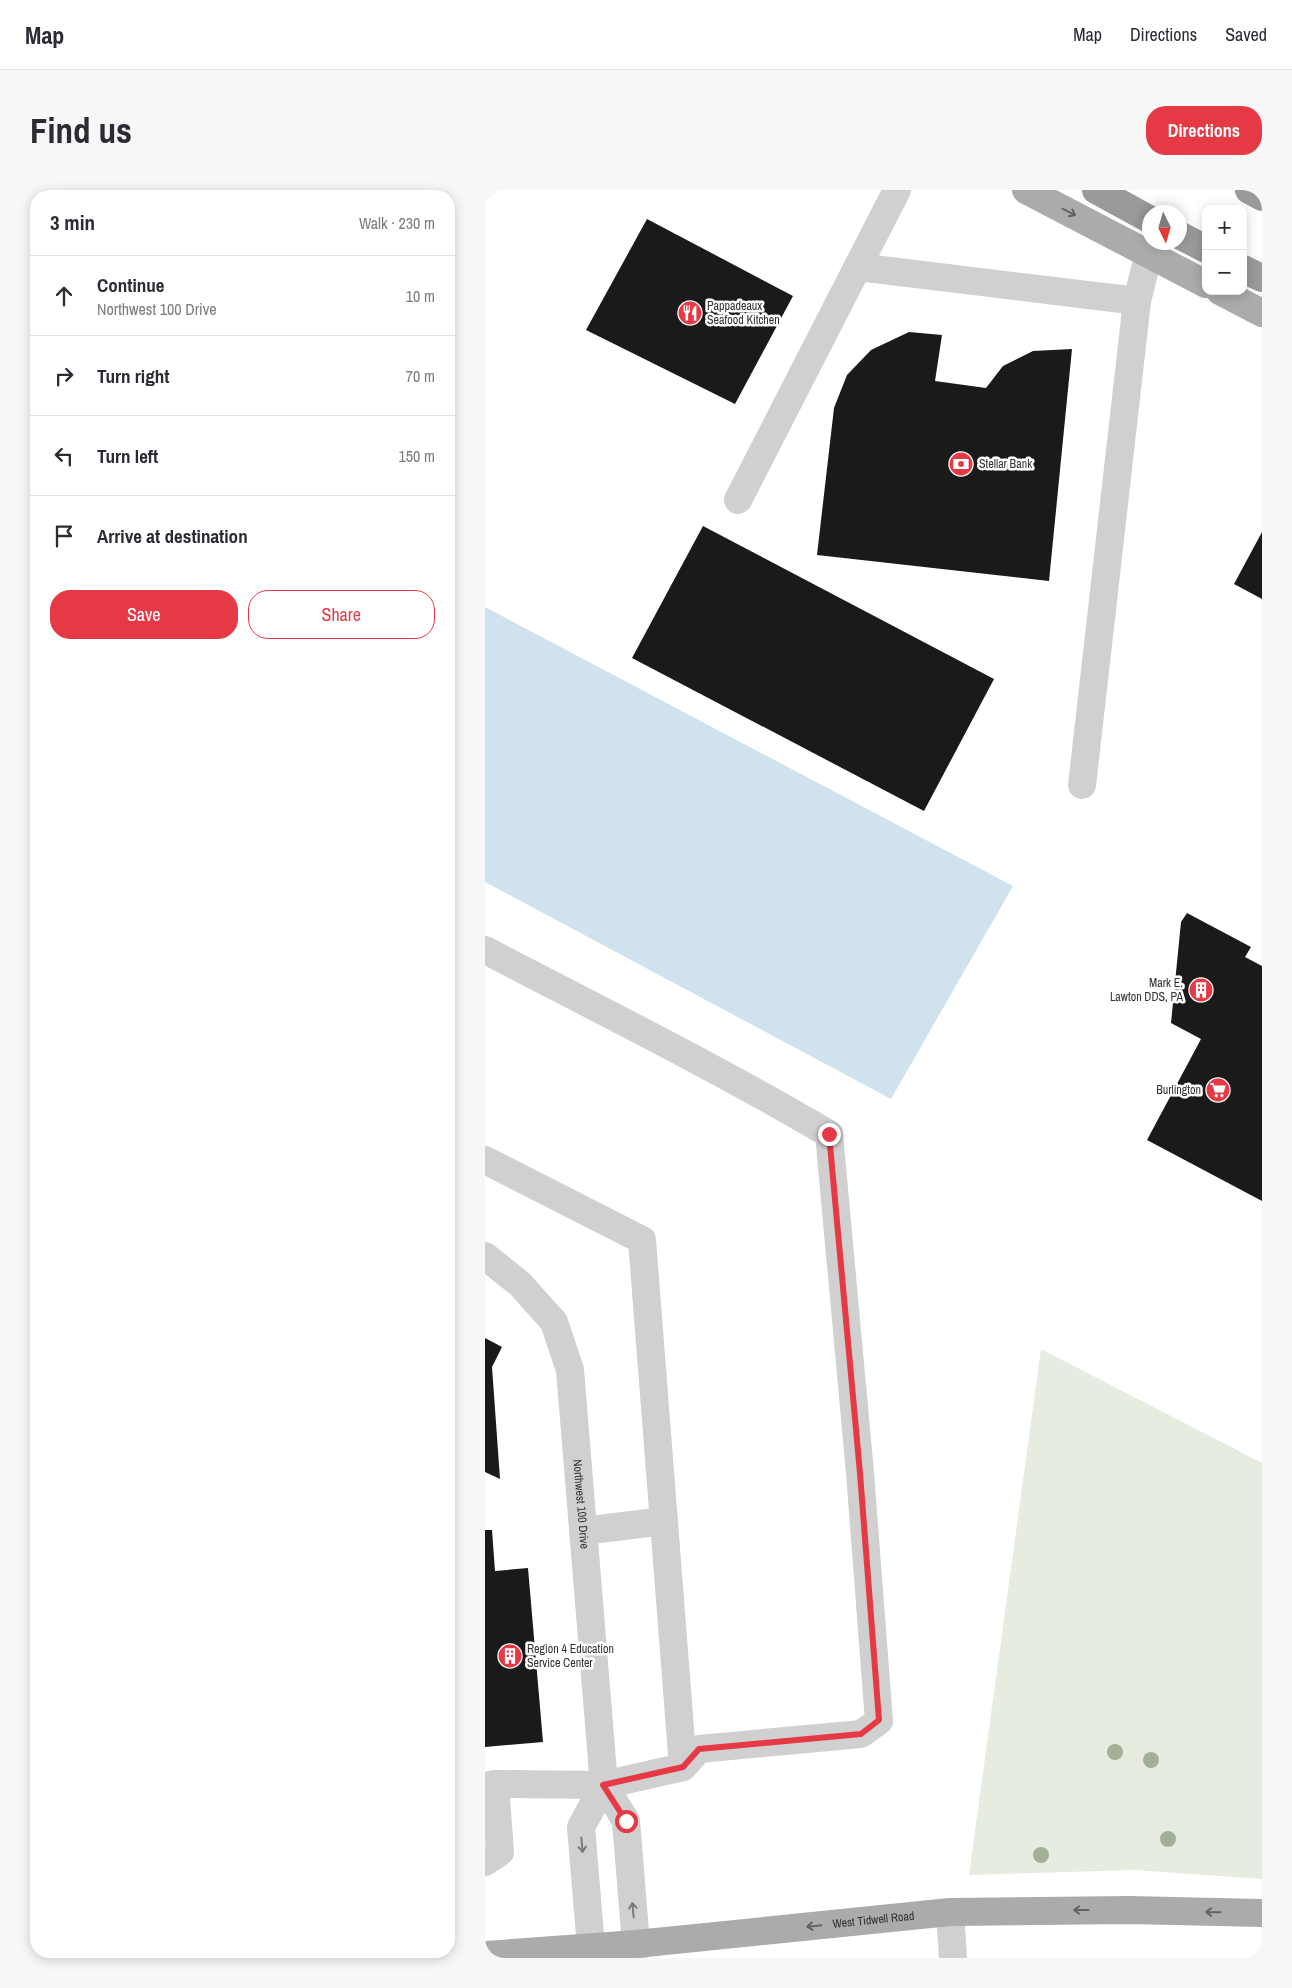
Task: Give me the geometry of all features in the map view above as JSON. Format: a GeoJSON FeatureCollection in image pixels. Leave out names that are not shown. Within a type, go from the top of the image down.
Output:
{"type":"FeatureCollection","features":[{"type":"Feature","properties":{"kind":"highway"},"geometry":{"type":"LineString","coordinates":[[1095,190],[1142,215]]}},
{"type":"Feature","properties":{"kind":"highway"},"geometry":{"type":"LineString","coordinates":[[1249,190],[1262,197]]}},
{"type":"Feature","properties":{"kind":"highway"},"geometry":{"type":"LineString","coordinates":[[1187,239],[1202,247]]}},
{"type":"Feature","properties":{"kind":"highway"},"geometry":{"type":"LineString","coordinates":[[1247,271],[1262,278]]}},
{"type":"Feature","properties":{"kind":"main road"},"geometry":{"type":"LineString","coordinates":[[1026,190],[1202,282]]}},
{"type":"Feature","properties":{"kind":"main road"},"geometry":{"type":"LineString","coordinates":[[1228,295],[1262,313]]}},
{"type":"Feature","properties":{"kind":"main road","name":"West Tidwell Road"},"geometry":{"type":"LineString","coordinates":[[485,1955],[635,1951],[950,1912],[1129,1910],[1262,1913]]}},
{"type":"Feature","properties":{"kind":"street"},"geometry":{"type":"LineString","coordinates":[[738,500],[897,190]]}},
{"type":"Feature","properties":{"kind":"street"},"geometry":{"type":"LineString","coordinates":[[1082,785],[1137,301],[1149,253]]}},
{"type":"Feature","properties":{"kind":"street"},"geometry":{"type":"LineString","coordinates":[[859,267],[1137,301]]}},
{"type":"Feature","properties":{"kind":"street"},"geometry":{"type":"LineString","coordinates":[[485,950],[670,1046],[784,1107],[829,1134],[860,1473],[879,1720],[861,1734],[699,1749],[683,1767],[603,1785],[490,1785],[500,1852],[485,1862]]}},
{"type":"Feature","properties":{"kind":"street"},"geometry":{"type":"LineString","coordinates":[[485,1160],[641,1240],[683,1767]]}},
{"type":"Feature","properties":{"kind":"street","name":"Northwest 100 Drive"},"geometry":{"type":"LineString","coordinates":[[485,1256],[520,1284],[553,1322],[569,1370],[603,1785],[626,1821],[635,1951]]}},
{"type":"Feature","properties":{"kind":"street"},"geometry":{"type":"LineString","coordinates":[[583,1531],[664,1521]]}},
{"type":"Feature","properties":{"kind":"street"},"geometry":{"type":"LineString","coordinates":[[594,1953],[581,1827],[603,1785]]}},
{"type":"Feature","properties":{"kind":"street"},"geometry":{"type":"LineString","coordinates":[[950,1912],[953,1958]]}},
{"type":"Feature","properties":{"kind":"shaded area"},"geometry":{"type":"Polygon","coordinates":[[[1041,1349],[1262,1463],[1262,1879],[1135,1870],[969,1875],[1041,1349]]]}},
{"type":"Feature","properties":{"kind":"water"},"geometry":{"type":"Polygon","coordinates":[[[485,607],[1013,886],[891,1099],[485,882],[485,607]]]}},
{"type":"Feature","properties":{"kind":"building","name":"Pappadeaux Seafood Kitchen"},"geometry":{"type":"Polygon","coordinates":[[[647,219],[793,296],[735,404],[586,330],[647,219]]]}},
{"type":"Feature","properties":{"kind":"building"},"geometry":{"type":"Polygon","coordinates":[[[909,332],[942,335],[935,381],[986,388],[1003,366],[1033,351],[1072,349],[1049,581],[817,555],[834,408],[847,375],[871,350],[909,332]]]}},
{"type":"Feature","properties":{"kind":"building"},"geometry":{"type":"Polygon","coordinates":[[[703,526],[994,679],[924,811],[632,658],[703,526]]]}},
{"type":"Feature","properties":{"kind":"building"},"geometry":{"type":"Polygon","coordinates":[[[1262,532],[1262,599],[1234,584],[1262,532]]]}},
{"type":"Feature","properties":{"kind":"building","name":"Burlington"},"geometry":{"type":"Polygon","coordinates":[[[1187,913],[1251,947],[1245,957],[1262,966],[1262,1201],[1147,1140],[1201,1039],[1171,1023],[1181,922],[1187,913]]]}},
{"type":"Feature","properties":{"kind":"building"},"geometry":{"type":"Polygon","coordinates":[[[485,1338],[502,1347],[492,1367],[500,1479],[485,1472],[485,1338]]]}},
{"type":"Feature","properties":{"kind":"building","name":"Region 4 Education Service Center"},"geometry":{"type":"Polygon","coordinates":[[[485,1530],[492,1530],[495,1571],[528,1568],[543,1742],[485,1747],[485,1530]]]}},
{"type":"Feature","properties":{"kind":"place","name":"Pappadeaux Seafood Kitchen"},"geometry":{"type":"Point","coordinates":[690,313]}},
{"type":"Feature","properties":{"kind":"place","name":"Stellar Bank"},"geometry":{"type":"Point","coordinates":[961,464]}},
{"type":"Feature","properties":{"kind":"place","name":"Mark E. Lawton DDS, PA"},"geometry":{"type":"Point","coordinates":[1201,990]}},
{"type":"Feature","properties":{"kind":"place","name":"Burlington"},"geometry":{"type":"Point","coordinates":[1218,1090]}},
{"type":"Feature","properties":{"kind":"place","name":"Region 4 Education Service Center"},"geometry":{"type":"Point","coordinates":[510,1656]}},
{"type":"Feature","properties":{"kind":"route"},"geometry":{"type":"LineString","coordinates":[[626,1821],[603,1785],[683,1767],[699,1749],[861,1734],[879,1720],[860,1473],[829,1134]]}}]}
